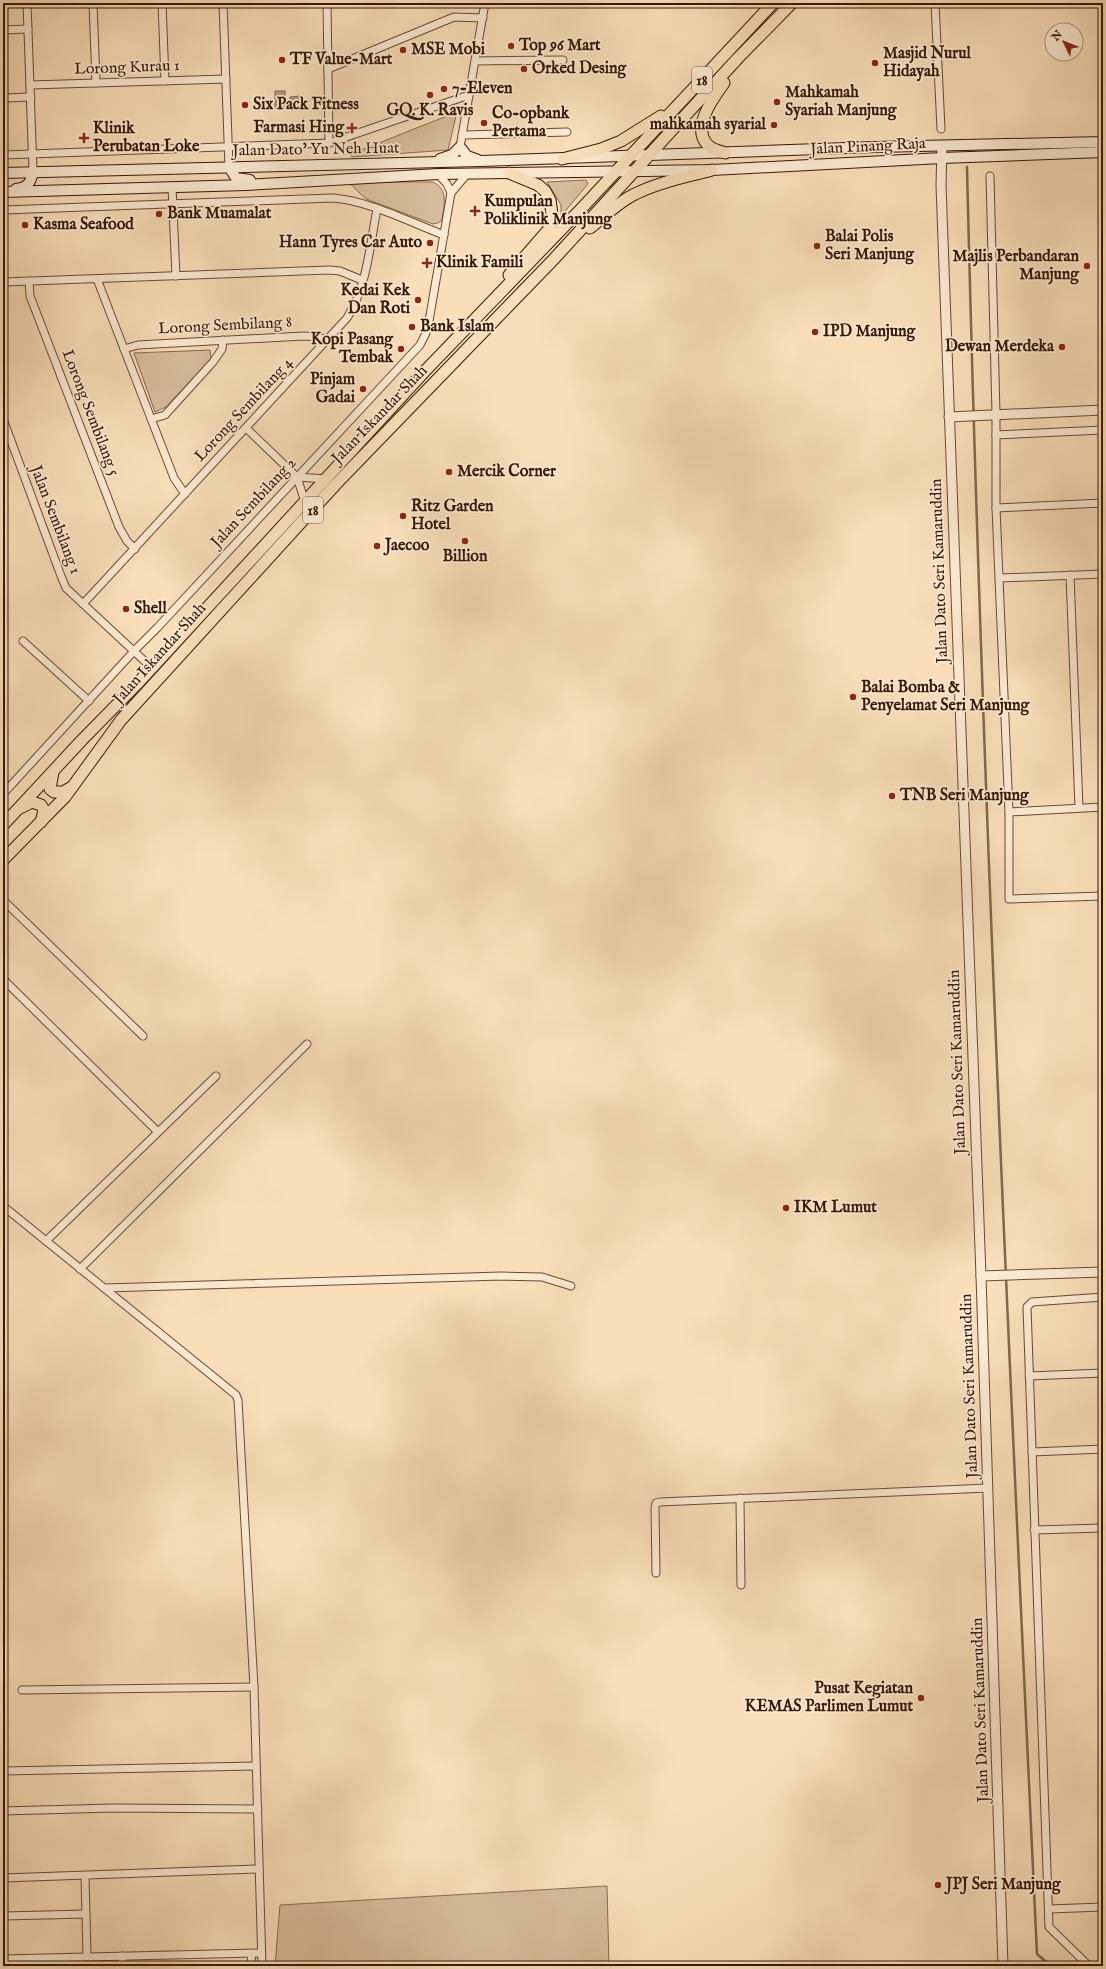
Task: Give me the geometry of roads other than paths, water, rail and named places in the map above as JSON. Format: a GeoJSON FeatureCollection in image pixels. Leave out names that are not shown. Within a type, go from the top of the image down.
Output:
{"type":"FeatureCollection","features":[{"type":"Feature","properties":{"kind":"main road","name":"Jalan Iskandar Shah"},"geometry":{"type":"LineString","coordinates":[[3,826],[54,770],[152,668],[476,318],[773,3]]}},
{"type":"Feature","properties":{"kind":"main road","name":"Jalan Iskandar Shah"},"geometry":{"type":"LineString","coordinates":[[3,860],[73,787],[121,720],[336,484],[553,260],[648,156],[792,3]]}},
{"type":"Feature","properties":{"kind":"main road"},"geometry":{"type":"LineString","coordinates":[[725,153],[712,148],[705,138],[702,128],[706,112],[717,93],[775,20]]}},
{"type":"Feature","properties":{"kind":"main road"},"geometry":{"type":"LineString","coordinates":[[562,159],[601,149],[621,141],[642,129],[682,100]]}},
{"type":"Feature","properties":{"kind":"main road","name":"Jalan Pinang Raja"},"geometry":{"type":"LineString","coordinates":[[630,156],[847,148],[942,147],[1103,142]]}},
{"type":"Feature","properties":{"kind":"main road"},"geometry":{"type":"LineString","coordinates":[[431,162],[452,155],[460,147],[467,156],[480,161]]}},
{"type":"Feature","properties":{"kind":"main road"},"geometry":{"type":"LineString","coordinates":[[847,148],[848,163]]}},
{"type":"Feature","properties":{"kind":"main road","name":"Jalan Pinang Raja"},"geometry":{"type":"LineString","coordinates":[[616,171],[712,170],[942,158],[1103,152]]}},
{"type":"Feature","properties":{"kind":"main road","name":"Jalan Dato' Yu Neh Huat"},"geometry":{"type":"LineString","coordinates":[[3,173],[630,156]]}},
{"type":"Feature","properties":{"kind":"main road"},"geometry":{"type":"LineString","coordinates":[[229,167],[233,175],[241,180],[284,183]]}},
{"type":"Feature","properties":{"kind":"main road"},"geometry":{"type":"LineString","coordinates":[[553,260],[617,205],[633,194],[712,170]]}},
{"type":"Feature","properties":{"kind":"main road","name":"Jalan Dato' Yu Neh Huat"},"geometry":{"type":"LineString","coordinates":[[3,192],[284,183],[438,174],[616,171]]}},
{"type":"Feature","properties":{"kind":"main road"},"geometry":{"type":"LineString","coordinates":[[3,192],[26,187],[31,182],[34,172]]}},
{"type":"Feature","properties":{"kind":"main road"},"geometry":{"type":"LineString","coordinates":[[476,318],[515,267],[548,230],[553,221],[550,200],[545,191],[538,185],[509,174]]}},
{"type":"Feature","properties":{"kind":"main road"},"geometry":{"type":"LineString","coordinates":[[54,770],[50,789],[54,792],[63,792],[73,787]]}},
{"type":"Feature","properties":{"kind":"main road"},"geometry":{"type":"LineString","coordinates":[[18,809],[32,802],[41,805],[44,810],[41,822]]}},
{"type":"Feature","properties":{"kind":"street"},"geometry":{"type":"LineString","coordinates":[[27,3],[34,172]]}},
{"type":"Feature","properties":{"kind":"street"},"geometry":{"type":"LineString","coordinates":[[93,3],[96,83]]}},
{"type":"Feature","properties":{"kind":"street"},"geometry":{"type":"LineString","coordinates":[[162,3],[165,81]]}},
{"type":"Feature","properties":{"kind":"street"},"geometry":{"type":"LineString","coordinates":[[223,3],[229,167]]}},
{"type":"Feature","properties":{"kind":"street"},"geometry":{"type":"LineString","coordinates":[[327,3],[329,143]]}},
{"type":"Feature","properties":{"kind":"street"},"geometry":{"type":"LineString","coordinates":[[460,147],[485,3]]}},
{"type":"Feature","properties":{"kind":"street"},"geometry":{"type":"LineString","coordinates":[[935,3],[941,129]]}},
{"type":"Feature","properties":{"kind":"street"},"geometry":{"type":"LineString","coordinates":[[328,69],[454,17],[483,18]]}},
{"type":"Feature","properties":{"kind":"street"},"geometry":{"type":"LineString","coordinates":[[3,30],[28,29]]}},
{"type":"Feature","properties":{"kind":"street"},"geometry":{"type":"LineString","coordinates":[[475,61],[563,60]]}},
{"type":"Feature","properties":{"kind":"street","name":"Lorong Kurau 1"},"geometry":{"type":"LineString","coordinates":[[30,85],[226,79]]}},
{"type":"Feature","properties":{"kind":"street","name":"Jalan Dato' Yu Neh Huat"},"geometry":{"type":"LineString","coordinates":[[3,155],[229,148],[329,143],[469,95]]}},
{"type":"Feature","properties":{"kind":"street"},"geometry":{"type":"LineString","coordinates":[[3,98],[31,97]]}},
{"type":"Feature","properties":{"kind":"street"},"geometry":{"type":"LineString","coordinates":[[462,135],[567,132]]}},
{"type":"Feature","properties":{"kind":"street","name":"Jalan Dato Seri Kamaruddin"},"geometry":{"type":"LineString","coordinates":[[942,147],[949,417],[981,1276],[1003,1966]]}},
{"type":"Feature","properties":{"kind":"street"},"geometry":{"type":"LineString","coordinates":[[438,174],[447,184],[451,193],[467,174]]}},
{"type":"Feature","properties":{"kind":"street"},"geometry":{"type":"LineString","coordinates":[[990,176],[996,414],[996,508],[1009,812],[1009,899],[1103,896]]}},
{"type":"Feature","properties":{"kind":"street"},"geometry":{"type":"LineString","coordinates":[[172,187],[176,276]]}},
{"type":"Feature","properties":{"kind":"street","name":"Jalan Sembilang 2"},"geometry":{"type":"LineString","coordinates":[[3,794],[134,651],[415,351],[424,337],[451,193]]}},
{"type":"Feature","properties":{"kind":"street"},"geometry":{"type":"LineString","coordinates":[[3,210],[333,198],[347,199],[444,235]]}},
{"type":"Feature","properties":{"kind":"street","name":"Lorong Sembilang 4"},"geometry":{"type":"LineString","coordinates":[[83,604],[347,318],[355,306],[377,209]]}},
{"type":"Feature","properties":{"kind":"street"},"geometry":{"type":"LineString","coordinates":[[3,282],[329,270],[340,272],[362,280]]}},
{"type":"Feature","properties":{"kind":"street"},"geometry":{"type":"LineString","coordinates":[[97,279],[174,478],[185,494]]}},
{"type":"Feature","properties":{"kind":"street","name":"Lorong Sembilang 5"},"geometry":{"type":"LineString","coordinates":[[29,281],[30,296],[118,527],[127,541],[135,549]]}},
{"type":"Feature","properties":{"kind":"street","name":"Lorong Sembilang 8"},"geometry":{"type":"LineString","coordinates":[[124,349],[138,345],[311,336],[327,340]]}},
{"type":"Feature","properties":{"kind":"street"},"geometry":{"type":"LineString","coordinates":[[150,419],[165,415],[213,362],[222,349],[224,340]]}},
{"type":"Feature","properties":{"kind":"street"},"geometry":{"type":"LineString","coordinates":[[949,417],[978,414],[1103,410]]}},
{"type":"Feature","properties":{"kind":"street","name":"Jalan Sembilang 1"},"geometry":{"type":"LineString","coordinates":[[3,419],[60,576],[66,588],[152,668]]}},
{"type":"Feature","properties":{"kind":"street"},"geometry":{"type":"LineString","coordinates":[[246,428],[297,477],[305,502]]}},
{"type":"Feature","properties":{"kind":"street"},"geometry":{"type":"LineString","coordinates":[[996,435],[1103,430]]}},
{"type":"Feature","properties":{"kind":"street"},"geometry":{"type":"LineString","coordinates":[[297,477],[326,479]]}},
{"type":"Feature","properties":{"kind":"street"},"geometry":{"type":"LineString","coordinates":[[996,508],[1103,502]]}},
{"type":"Feature","properties":{"kind":"street"},"geometry":{"type":"LineString","coordinates":[[1000,578],[1103,574]]}},
{"type":"Feature","properties":{"kind":"street"},"geometry":{"type":"LineString","coordinates":[[1070,575],[1079,808]]}},
{"type":"Feature","properties":{"kind":"street"},"geometry":{"type":"LineString","coordinates":[[23,641],[89,701]]}},
{"type":"Feature","properties":{"kind":"street"},"geometry":{"type":"LineString","coordinates":[[1009,812],[1103,807]]}},
{"type":"Feature","properties":{"kind":"street"},"geometry":{"type":"LineString","coordinates":[[3,900],[143,1036]]}},
{"type":"Feature","properties":{"kind":"street"},"geometry":{"type":"LineString","coordinates":[[3,979],[158,1132]]}},
{"type":"Feature","properties":{"kind":"street"},"geometry":{"type":"LineString","coordinates":[[80,1269],[307,1044]]}},
{"type":"Feature","properties":{"kind":"street"},"geometry":{"type":"LineString","coordinates":[[46,1241],[216,1076]]}},
{"type":"Feature","properties":{"kind":"street"},"geometry":{"type":"LineString","coordinates":[[3,1206],[236,1395],[238,1400],[254,1687],[262,1966]]}},
{"type":"Feature","properties":{"kind":"street"},"geometry":{"type":"LineString","coordinates":[[981,1276],[1103,1272]]}},
{"type":"Feature","properties":{"kind":"street"},"geometry":{"type":"LineString","coordinates":[[104,1288],[501,1276],[542,1277],[571,1286]]}},
{"type":"Feature","properties":{"kind":"street"},"geometry":{"type":"LineString","coordinates":[[1089,1966],[1050,1930],[1034,1530],[1028,1303],[1103,1298]]}},
{"type":"Feature","properties":{"kind":"street"},"geometry":{"type":"LineString","coordinates":[[1029,1376],[1103,1373]]}},
{"type":"Feature","properties":{"kind":"street"},"geometry":{"type":"LineString","coordinates":[[1032,1452],[1103,1449]]}},
{"type":"Feature","properties":{"kind":"street"},"geometry":{"type":"LineString","coordinates":[[656,1573],[656,1503],[740,1498],[988,1488]]}},
{"type":"Feature","properties":{"kind":"street"},"geometry":{"type":"LineString","coordinates":[[740,1498],[741,1585]]}},
{"type":"Feature","properties":{"kind":"street"},"geometry":{"type":"LineString","coordinates":[[1034,1530],[1103,1528]]}},
{"type":"Feature","properties":{"kind":"street"},"geometry":{"type":"LineString","coordinates":[[22,1690],[254,1687]]}},
{"type":"Feature","properties":{"kind":"street"},"geometry":{"type":"LineString","coordinates":[[3,1771],[256,1766]]}},
{"type":"Feature","properties":{"kind":"street"},"geometry":{"type":"LineString","coordinates":[[3,1810],[258,1809]]}},
{"type":"Feature","properties":{"kind":"street"},"geometry":{"type":"LineString","coordinates":[[3,1878],[259,1869]]}},
{"type":"Feature","properties":{"kind":"street"},"geometry":{"type":"LineString","coordinates":[[85,1876],[87,1956]]}},
{"type":"Feature","properties":{"kind":"street"},"geometry":{"type":"LineString","coordinates":[[1049,1909],[1103,1907]]}},
{"type":"Feature","properties":{"kind":"street"},"geometry":{"type":"LineString","coordinates":[[3,1916],[86,1914]]}},
{"type":"Feature","properties":{"kind":"street"},"geometry":{"type":"LineString","coordinates":[[3,1959],[31,1962],[87,1956],[262,1953]]}},
{"type":"Feature","properties":{"kind":"street"},"geometry":{"type":"LineString","coordinates":[[251,1954],[252,1966]]}},
{"type":"Feature","properties":{"kind":"street"},"geometry":{"type":"LineString","coordinates":[[122,1956],[122,1966]]}},
{"type":"Feature","properties":{"kind":"waterway"},"geometry":{"type":"LineString","coordinates":[[967,167],[988,837],[1006,1284],[1037,1954],[1051,1966]]}},
{"type":"Feature","properties":{"kind":"place","name":"Top 96 Mart"},"geometry":{"type":"Point","coordinates":[511,46]}},
{"type":"Feature","properties":{"kind":"place","name":"MSE Mobi"},"geometry":{"type":"Point","coordinates":[403,50]}},
{"type":"Feature","properties":{"kind":"place","name":"TF Value-Mart"},"geometry":{"type":"Point","coordinates":[282,60]}},
{"type":"Feature","properties":{"kind":"place","name":"Masjid Nurul Hidayah"},"geometry":{"type":"Point","coordinates":[875,63]}},
{"type":"Feature","properties":{"kind":"place","name":"Orked Desing"},"geometry":{"type":"Point","coordinates":[524,69]}},
{"type":"Feature","properties":{"kind":"place","name":"7-Eleven"},"geometry":{"type":"Point","coordinates":[444,89]}},
{"type":"Feature","properties":{"kind":"place","name":"GQ. K. Ravis"},"geometry":{"type":"Point","coordinates":[430,95]}},
{"type":"Feature","properties":{"kind":"place","name":"Mahkamah Syariah Manjung"},"geometry":{"type":"Point","coordinates":[777,102]}},
{"type":"Feature","properties":{"kind":"place","name":"Six Pack Fitness"},"geometry":{"type":"Point","coordinates":[245,105]}},
{"type":"Feature","properties":{"kind":"place","name":"Co-opbank Pertama"},"geometry":{"type":"Point","coordinates":[484,123]}},
{"type":"Feature","properties":{"kind":"place","name":"mahkamah syarial"},"geometry":{"type":"Point","coordinates":[774,125]}},
{"type":"Feature","properties":{"kind":"place","name":"Farmasi Hing"},"geometry":{"type":"Point","coordinates":[352,128]}},
{"type":"Feature","properties":{"kind":"place","name":"Klinik Perubatan Loke"},"geometry":{"type":"Point","coordinates":[84,138]}},
{"type":"Feature","properties":{"kind":"place","name":"Kumpulan Poliklinik Manjung"},"geometry":{"type":"Point","coordinates":[475,211]}},
{"type":"Feature","properties":{"kind":"place","name":"Bank Muamalat"},"geometry":{"type":"Point","coordinates":[159,214]}},
{"type":"Feature","properties":{"kind":"place","name":"Kasma Seafood"},"geometry":{"type":"Point","coordinates":[25,225]}},
{"type":"Feature","properties":{"kind":"place","name":"Hann Tyres Car Auto"},"geometry":{"type":"Point","coordinates":[430,243]}},
{"type":"Feature","properties":{"kind":"place","name":"Balai Polis Seri Manjung"},"geometry":{"type":"Point","coordinates":[817,246]}},
{"type":"Feature","properties":{"kind":"place","name":"Klinik Famili"},"geometry":{"type":"Point","coordinates":[427,263]}},
{"type":"Feature","properties":{"kind":"place","name":"Majlis Perbandaran Manjung"},"geometry":{"type":"Point","coordinates":[1087,266]}},
{"type":"Feature","properties":{"kind":"place","name":"Kedai Kek Dan Roti"},"geometry":{"type":"Point","coordinates":[418,300]}},
{"type":"Feature","properties":{"kind":"place","name":"Bank Islam"},"geometry":{"type":"Point","coordinates":[412,327]}},
{"type":"Feature","properties":{"kind":"place","name":"IPD Manjung"},"geometry":{"type":"Point","coordinates":[815,332]}},
{"type":"Feature","properties":{"kind":"place","name":"Dewan Merdeka"},"geometry":{"type":"Point","coordinates":[1062,347]}},
{"type":"Feature","properties":{"kind":"place","name":"Kopi Pasang Tembak"},"geometry":{"type":"Point","coordinates":[401,349]}},
{"type":"Feature","properties":{"kind":"place","name":"Pinjam Gadai"},"geometry":{"type":"Point","coordinates":[363,389]}},
{"type":"Feature","properties":{"kind":"place","name":"Mercik Corner"},"geometry":{"type":"Point","coordinates":[449,472]}},
{"type":"Feature","properties":{"kind":"place","name":"Ritz Garden Hotel"},"geometry":{"type":"Point","coordinates":[403,516]}},
{"type":"Feature","properties":{"kind":"place","name":"Billion"},"geometry":{"type":"Point","coordinates":[465,541]}},
{"type":"Feature","properties":{"kind":"place","name":"Jaecoo"},"geometry":{"type":"Point","coordinates":[377,546]}},
{"type":"Feature","properties":{"kind":"place","name":"Shell"},"geometry":{"type":"Point","coordinates":[126,609]}},
{"type":"Feature","properties":{"kind":"place","name":"Balai Bomba & Penyelamat Seri Manjung"},"geometry":{"type":"Point","coordinates":[853,697]}},
{"type":"Feature","properties":{"kind":"place","name":"TNB Seri Manjung"},"geometry":{"type":"Point","coordinates":[892,796]}},
{"type":"Feature","properties":{"kind":"place","name":"IKM Lumut"},"geometry":{"type":"Point","coordinates":[786,1208]}},
{"type":"Feature","properties":{"kind":"place","name":"Pusat Kegiatan KEMAS Parlimen Lumut"},"geometry":{"type":"Point","coordinates":[921,1698]}},
{"type":"Feature","properties":{"kind":"place","name":"JPJ Seri Manjung"},"geometry":{"type":"Point","coordinates":[938,1885]}}]}
